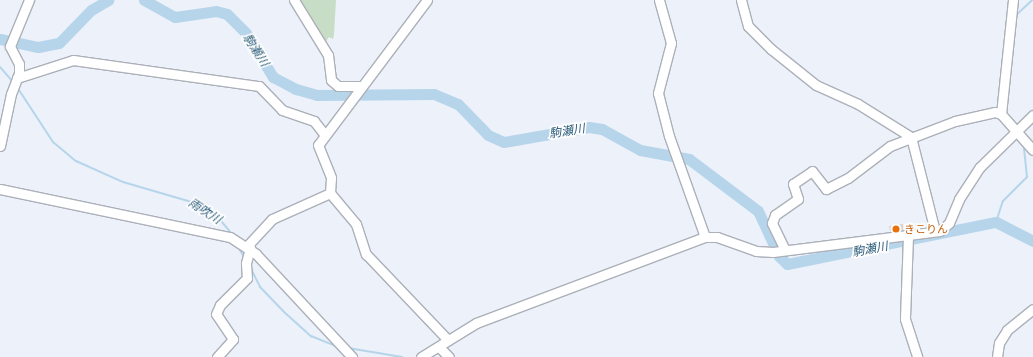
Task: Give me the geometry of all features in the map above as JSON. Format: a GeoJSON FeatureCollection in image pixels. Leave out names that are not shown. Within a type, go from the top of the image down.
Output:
{"type":"FeatureCollection","features":[{"type":"Feature","properties":{"kind":"street"},"geometry":{"type":"LineString","coordinates":[[0,146],[19,64],[12,40],[30,0]]}},
{"type":"Feature","properties":{"kind":"street"},"geometry":{"type":"LineString","coordinates":[[294,0],[328,55],[331,80],[338,86],[359,90]]}},
{"type":"Feature","properties":{"kind":"street"},"geometry":{"type":"LineString","coordinates":[[427,0],[324,134],[318,145],[331,178],[330,193],[356,224],[366,254],[448,340]]}},
{"type":"Feature","properties":{"kind":"street"},"geometry":{"type":"LineString","coordinates":[[659,0],[671,43],[658,94],[676,153],[705,237]]}},
{"type":"Feature","properties":{"kind":"street"},"geometry":{"type":"LineString","coordinates":[[741,0],[748,26],[770,49],[816,85],[858,104],[911,137],[935,232]]}},
{"type":"Feature","properties":{"kind":"street"},"geometry":{"type":"LineString","coordinates":[[1001,114],[1013,0]]}},
{"type":"Feature","properties":{"kind":"street"},"geometry":{"type":"LineString","coordinates":[[15,82],[73,60],[259,86],[282,110],[314,121],[324,134]]}},
{"type":"Feature","properties":{"kind":"street"},"geometry":{"type":"LineString","coordinates":[[780,251],[772,223],[775,215],[798,199],[793,184],[812,171],[826,189],[848,178],[890,146],[955,121],[995,112],[1001,114],[1015,133],[1033,150]]}},
{"type":"Feature","properties":{"kind":"street"},"geometry":{"type":"LineString","coordinates":[[422,357],[440,348],[448,340],[476,323],[705,237],[717,237],[756,251],[780,251],[935,232],[949,223],[968,182],[1033,115]]}},
{"type":"Feature","properties":{"kind":"street"},"geometry":{"type":"LineString","coordinates":[[0,189],[230,238],[247,248],[351,356]]}},
{"type":"Feature","properties":{"kind":"street"},"geometry":{"type":"LineString","coordinates":[[217,357],[233,339],[216,314],[220,305],[247,278],[247,248],[257,231],[272,219],[330,193]]}},
{"type":"Feature","properties":{"kind":"street"},"geometry":{"type":"LineString","coordinates":[[908,236],[905,319],[917,357]]}},
{"type":"Feature","properties":{"kind":"street"},"geometry":{"type":"LineString","coordinates":[[997,357],[999,343],[1007,330],[1033,309]]}},
{"type":"Feature","properties":{"kind":"street"},"geometry":{"type":"LineString","coordinates":[[440,348],[449,357]]}},
{"type":"Feature","properties":{"kind":"green space"},"geometry":{"type":"Polygon","coordinates":[[[296,0],[336,0],[333,39],[329,37],[323,46],[296,0]]]}},
{"type":"Feature","properties":{"kind":"building","name":"きこりん"},"geometry":{"type":"Polygon","coordinates":[[[903,224],[903,230],[890,231],[889,226],[903,224]]]}},
{"type":"Feature","properties":{"kind":"waterway","name":"駒瀬川"},"geometry":{"type":"LineString","coordinates":[[0,39],[38,47],[59,43],[91,10],[108,0]]}},
{"type":"Feature","properties":{"kind":"waterway","name":"駒瀬川"},"geometry":{"type":"LineString","coordinates":[[144,0],[175,17],[216,11],[227,14],[246,33],[273,77],[296,89],[317,95],[434,94],[458,104],[488,135],[504,142],[589,127],[602,129],[640,150],[689,159],[758,211],[779,256],[787,264],[996,222],[1033,241]]}},
{"type":"Feature","properties":{"kind":"waterway"},"geometry":{"type":"LineString","coordinates":[[1014,17],[1032,0]]}},
{"type":"Feature","properties":{"kind":"waterway"},"geometry":{"type":"LineString","coordinates":[[1008,87],[1011,57]]}},
{"type":"Feature","properties":{"kind":"waterway","name":"雨吹川"},"geometry":{"type":"LineString","coordinates":[[0,67],[13,82]]}},
{"type":"Feature","properties":{"kind":"waterway","name":"雨吹川"},"geometry":{"type":"LineString","coordinates":[[17,87],[53,142],[76,161],[123,182],[195,203],[216,215],[233,235]]}},
{"type":"Feature","properties":{"kind":"waterway"},"geometry":{"type":"LineString","coordinates":[[996,222],[1003,201],[1027,177],[1024,147]]}},
{"type":"Feature","properties":{"kind":"waterway","name":"雨吹川"},"geometry":{"type":"LineString","coordinates":[[237,245],[245,259]]}},
{"type":"Feature","properties":{"kind":"waterway","name":"雨吹川"},"geometry":{"type":"LineString","coordinates":[[250,267],[260,287],[283,311],[311,336],[336,346]]}},
{"type":"Feature","properties":{"kind":"waterway","name":"雨吹川"},"geometry":{"type":"LineString","coordinates":[[348,348],[402,357]]}},
{"type":"Feature","properties":{"kind":"place","name":"きこりん"},"geometry":{"type":"Point","coordinates":[896,229]}}]}
